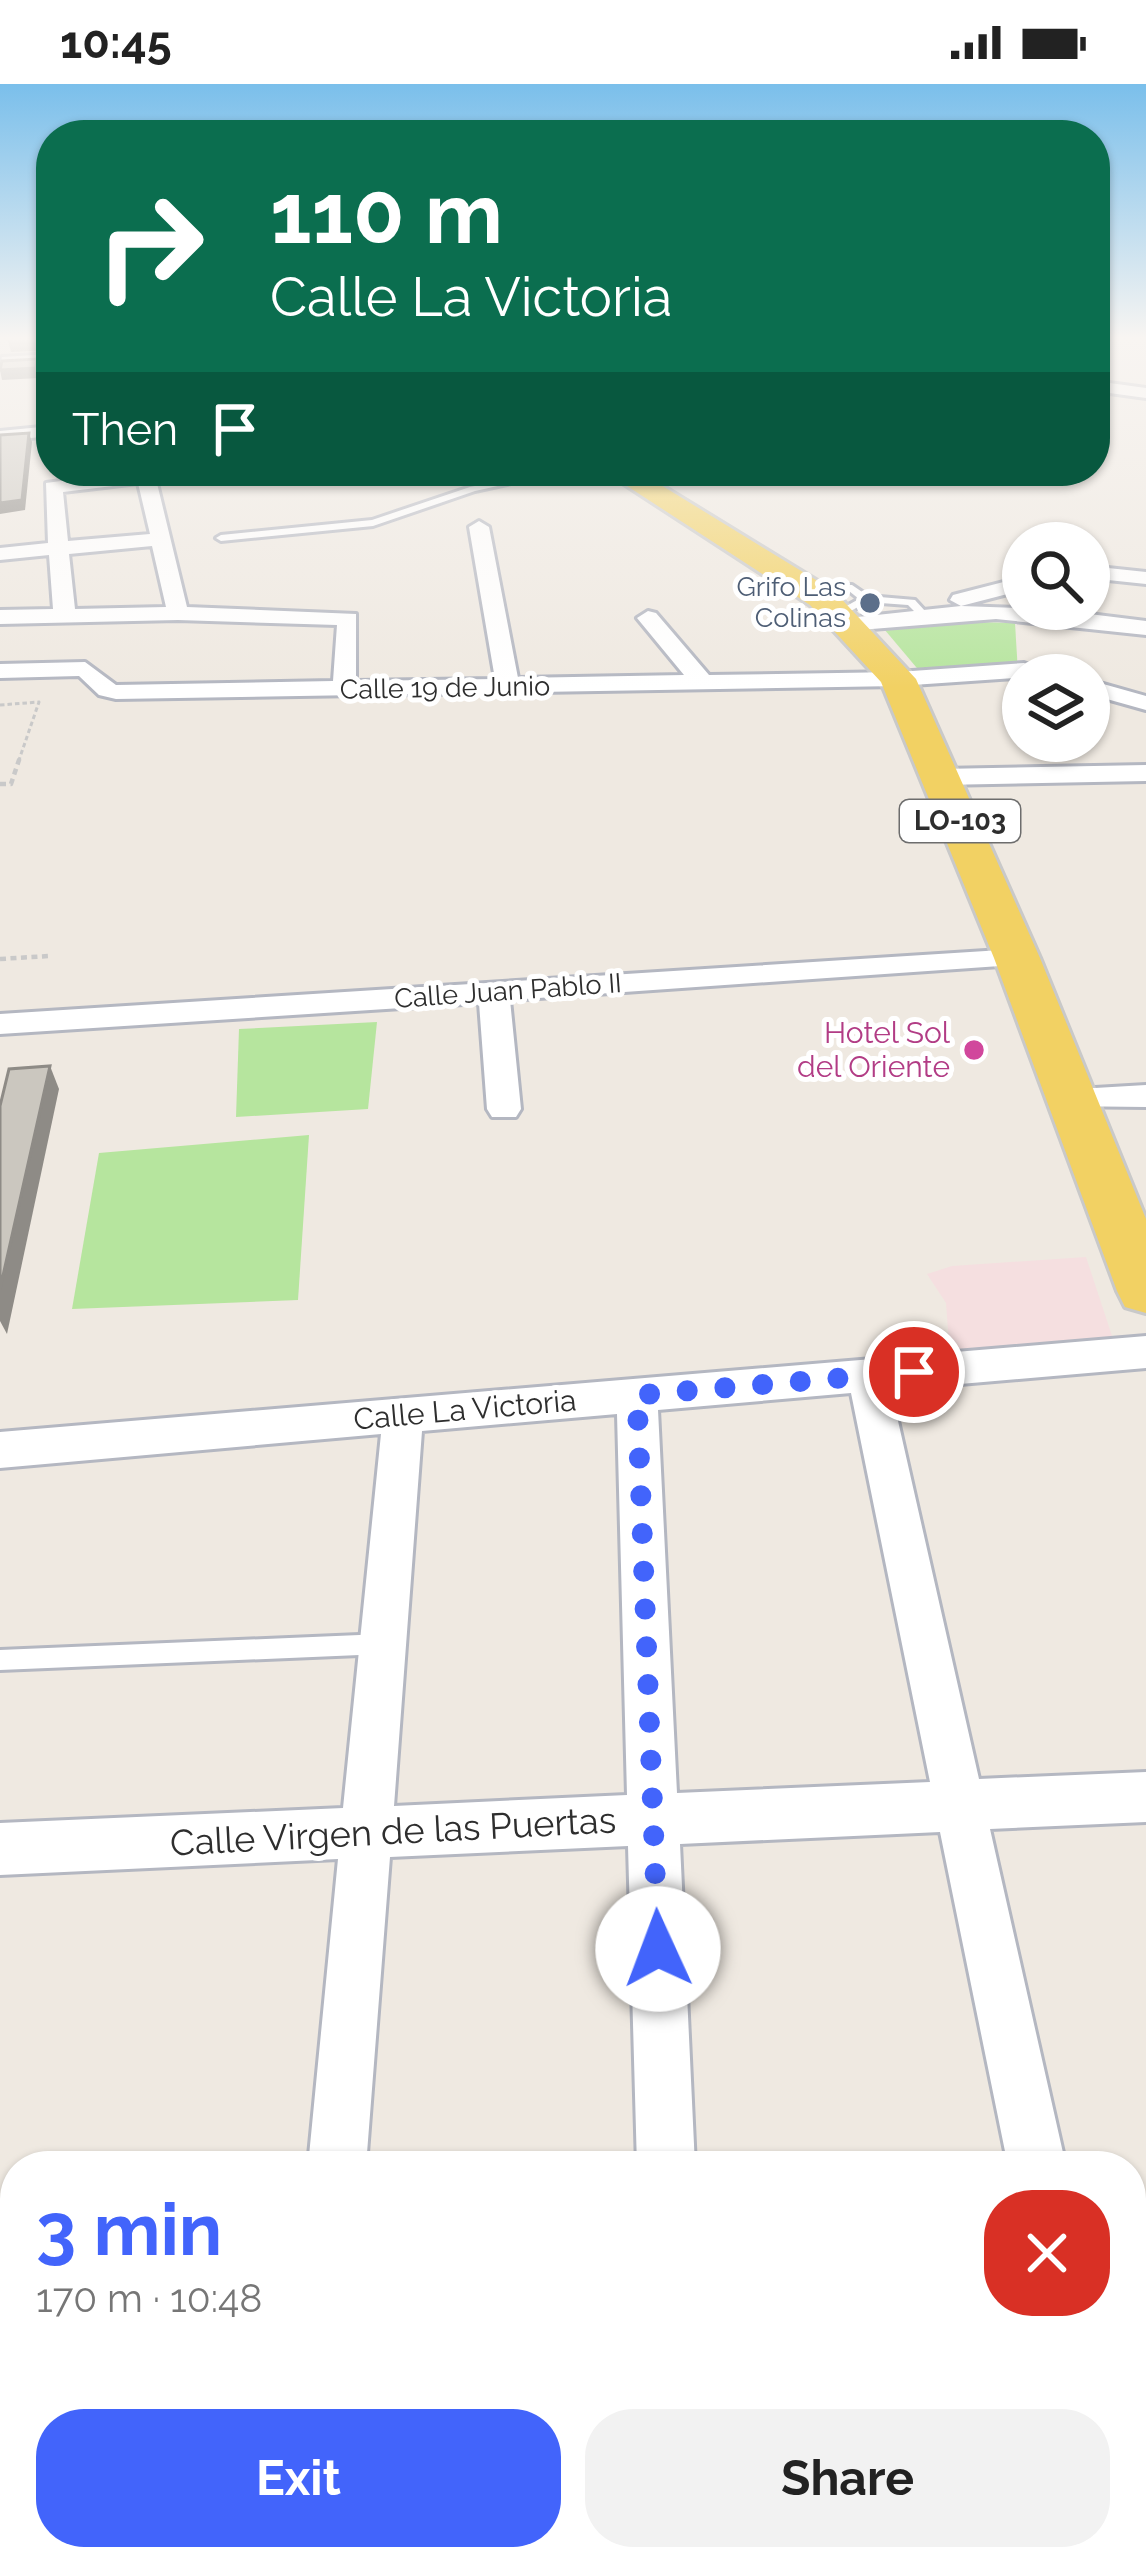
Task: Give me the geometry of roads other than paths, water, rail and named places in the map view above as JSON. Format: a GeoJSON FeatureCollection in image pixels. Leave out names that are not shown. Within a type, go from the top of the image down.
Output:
{"type":"FeatureCollection","features":[{"type":"Feature","properties":{"kind":"main road","name":"LO-103"},"geometry":{"type":"LineString","coordinates":[[642,486],[850,613],[898,679],[1017,958],[1146,1291]]}},
{"type":"Feature","properties":{"kind":"street"},"geometry":{"type":"LineString","coordinates":[[60,486],[53,487],[29,528],[62,549]]}},
{"type":"Feature","properties":{"kind":"street"},"geometry":{"type":"LineString","coordinates":[[147,486],[178,613]]}},
{"type":"Feature","properties":{"kind":"street"},"geometry":{"type":"LineString","coordinates":[[479,527],[508,687]]}},
{"type":"Feature","properties":{"kind":"street"},"geometry":{"type":"LineString","coordinates":[[0,554],[158,538]]}},
{"type":"Feature","properties":{"kind":"street"},"geometry":{"type":"LineString","coordinates":[[62,549],[65,616]]}},
{"type":"Feature","properties":{"kind":"street"},"geometry":{"type":"LineString","coordinates":[[1110,574],[1146,578]]}},
{"type":"Feature","properties":{"kind":"street"},"geometry":{"type":"LineString","coordinates":[[850,613],[921,612],[1002,589]]}},
{"type":"Feature","properties":{"kind":"street"},"geometry":{"type":"LineString","coordinates":[[921,612],[1025,648],[1146,628]]}},
{"type":"Feature","properties":{"kind":"street"},"geometry":{"type":"LineString","coordinates":[[0,616],[178,613],[348,619],[344,690]]}},
{"type":"Feature","properties":{"kind":"street"},"geometry":{"type":"LineString","coordinates":[[648,618],[703,683]]}},
{"type":"Feature","properties":{"kind":"street","name":"Calle 19 de Junio"},"geometry":{"type":"LineString","coordinates":[[0,671],[85,669],[107,690],[116,692],[898,679],[1025,648]]}},
{"type":"Feature","properties":{"kind":"street"},"geometry":{"type":"LineString","coordinates":[[1110,693],[1146,703]]}},
{"type":"Feature","properties":{"kind":"street"},"geometry":{"type":"LineString","coordinates":[[941,777],[1146,773]]}},
{"type":"Feature","properties":{"kind":"street","name":"Calle Juan Pablo II"},"geometry":{"type":"LineString","coordinates":[[0,1024],[1017,958]]}},
{"type":"Feature","properties":{"kind":"street"},"geometry":{"type":"LineString","coordinates":[[494,992],[504,1109]]}},
{"type":"Feature","properties":{"kind":"street"},"geometry":{"type":"LineString","coordinates":[[1073,1098],[1146,1096]]}},
{"type":"Feature","properties":{"kind":"street","name":"Calle La Victoria"},"geometry":{"type":"LineString","coordinates":[[0,1450],[1146,1352]]}},
{"type":"Feature","properties":{"kind":"street"},"geometry":{"type":"LineString","coordinates":[[868,1376],[1034,2151]]}},
{"type":"Feature","properties":{"kind":"street"},"geometry":{"type":"LineString","coordinates":[[637,1395],[665,2151]]}},
{"type":"Feature","properties":{"kind":"street"},"geometry":{"type":"LineString","coordinates":[[338,2151],[403,1415]]}},
{"type":"Feature","properties":{"kind":"street","name":"Calle Virgen de las Puertas"},"geometry":{"type":"LineString","coordinates":[[0,1849],[1146,1797]]}},
{"type":"Feature","properties":{"kind":"lane"},"geometry":{"type":"LineString","coordinates":[[221,538],[373,523],[487,486]]}},
{"type":"Feature","properties":{"kind":"lane"},"geometry":{"type":"LineString","coordinates":[[0,1660],[382,1644]]}},
{"type":"Feature","properties":{"kind":"place","name":"Grifo Las Colinas"},"geometry":{"type":"Point","coordinates":[870,603]}},
{"type":"Feature","properties":{"kind":"place","name":"Hotel Sol del Oriente"},"geometry":{"type":"Point","coordinates":[974,1050]}}]}
